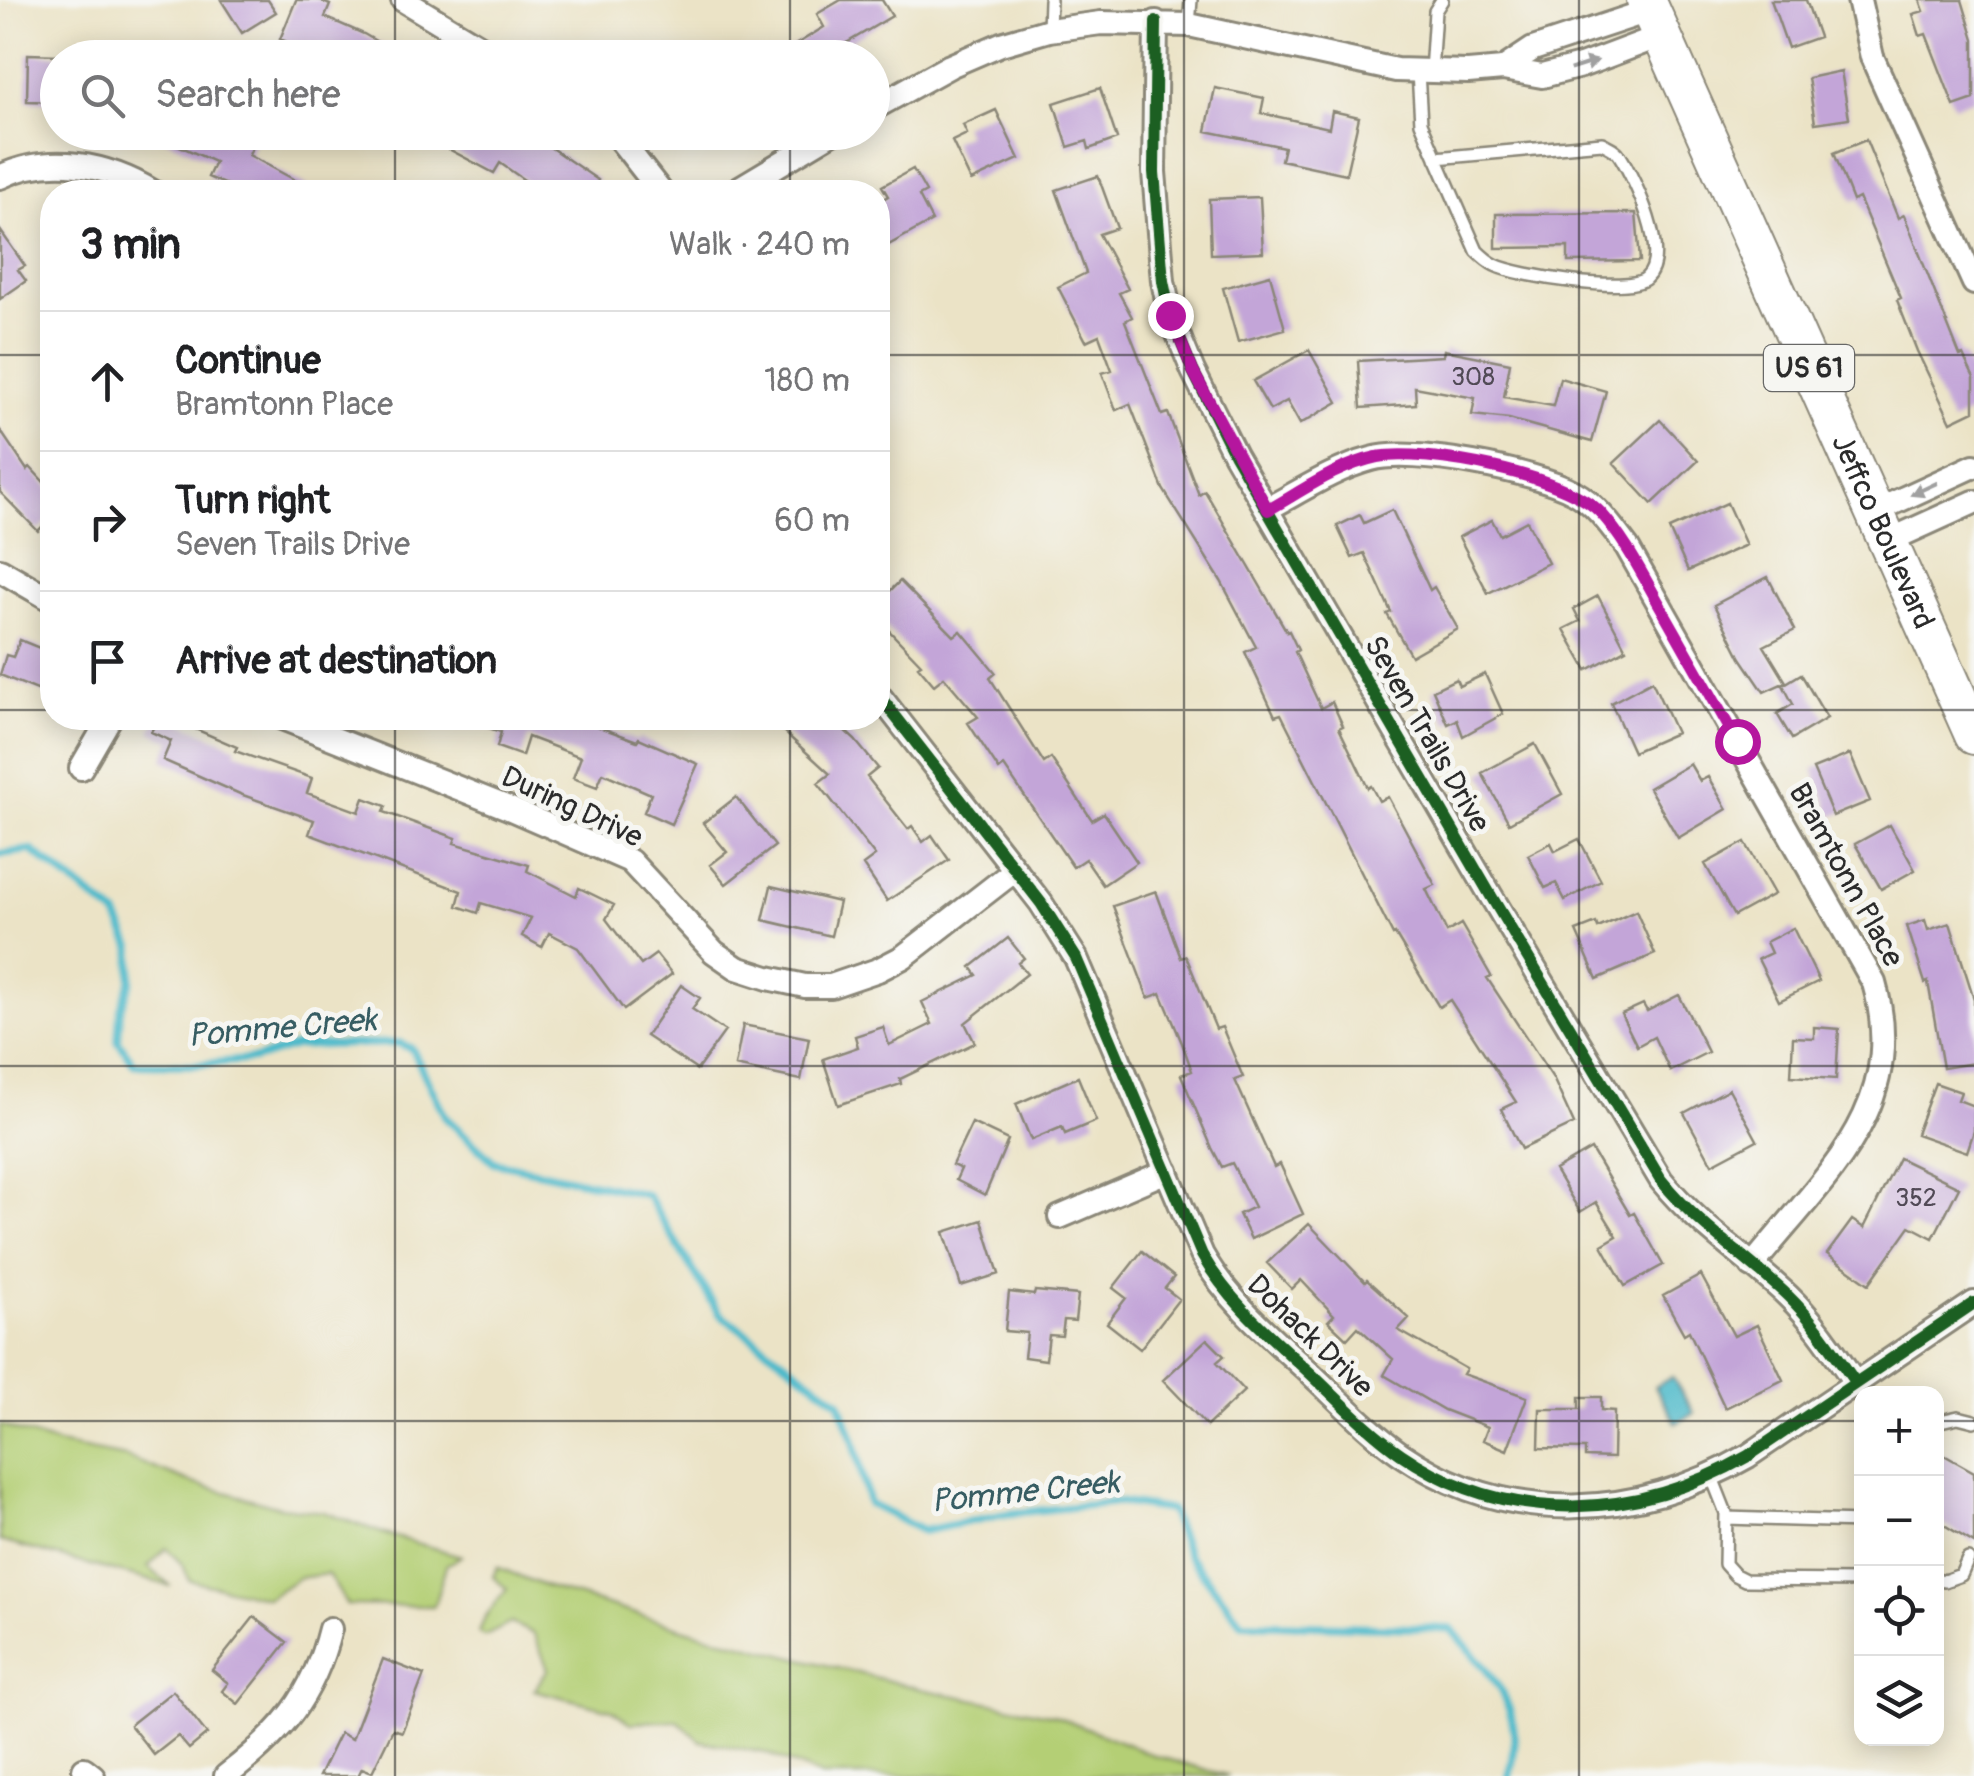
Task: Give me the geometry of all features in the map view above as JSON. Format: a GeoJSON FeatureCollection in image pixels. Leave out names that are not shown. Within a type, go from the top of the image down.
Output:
{"type":"FeatureCollection","features":[{"type":"Feature","properties":{"kind":"main road","name":"Jeffco Boulevard"},"geometry":{"type":"LineString","coordinates":[[1654,15],[1974,735]]}},
{"type":"Feature","properties":{"kind":"street"},"geometry":{"type":"LineString","coordinates":[[403,0],[439,9],[477,40]]}},
{"type":"Feature","properties":{"kind":"street"},"geometry":{"type":"LineString","coordinates":[[1859,0],[1872,57],[1974,283]]}},
{"type":"Feature","properties":{"kind":"street"},"geometry":{"type":"LineString","coordinates":[[890,99],[974,54],[1050,30],[1101,23],[1189,25],[1376,67],[1425,72],[1502,69],[1533,49],[1654,15]]}},
{"type":"Feature","properties":{"kind":"street","name":"Seven Trails Drive"},"geometry":{"type":"LineString","coordinates":[[1156,22],[1154,172],[1162,281],[1170,315],[1193,371],[1268,510],[1642,1150],[1677,1200],[1817,1326],[1859,1386]]}},
{"type":"Feature","properties":{"kind":"street"},"geometry":{"type":"LineString","coordinates":[[629,150],[653,180]]}},
{"type":"Feature","properties":{"kind":"street"},"geometry":{"type":"LineString","coordinates":[[753,180],[803,150]]}},
{"type":"Feature","properties":{"kind":"street"},"geometry":{"type":"LineString","coordinates":[[0,177],[48,163],[105,170],[127,180]]}},
{"type":"Feature","properties":{"kind":"street","name":"Bramtonn Place"},"geometry":{"type":"LineString","coordinates":[[1268,510],[1346,467],[1374,458],[1415,456],[1546,480],[1574,492],[1599,511],[1627,547],[1874,983],[1882,1010],[1884,1062],[1866,1115],[1838,1160],[1752,1266]]}},
{"type":"Feature","properties":{"kind":"street"},"geometry":{"type":"LineString","coordinates":[[1880,527],[1974,466]]}},
{"type":"Feature","properties":{"kind":"street"},"geometry":{"type":"LineString","coordinates":[[1880,527],[1974,502]]}},
{"type":"Feature","properties":{"kind":"street"},"geometry":{"type":"LineString","coordinates":[[0,570],[40,593]]}},
{"type":"Feature","properties":{"kind":"street","name":"Dohack Drive"},"geometry":{"type":"LineString","coordinates":[[890,710],[1041,903],[1076,958],[1202,1255],[1216,1279],[1243,1310],[1381,1438],[1429,1470],[1494,1496],[1530,1504],[1591,1508],[1644,1499],[1712,1476],[1854,1392]]}},
{"type":"Feature","properties":{"kind":"street"},"geometry":{"type":"LineString","coordinates":[[81,768],[103,730]]}},
{"type":"Feature","properties":{"kind":"street","name":"During Drive"},"geometry":{"type":"LineString","coordinates":[[312,730],[630,861],[714,952],[737,968],[805,986],[850,981],[902,957],[1014,872]]}},
{"type":"Feature","properties":{"kind":"street"},"geometry":{"type":"LineString","coordinates":[[1060,1217],[1167,1171]]}},
{"type":"Feature","properties":{"kind":"street","name":"Dohack Drive"},"geometry":{"type":"LineString","coordinates":[[1863,1386],[1974,1303]]}},
{"type":"Feature","properties":{"kind":"street"},"geometry":{"type":"LineString","coordinates":[[226,1776],[286,1724],[310,1689],[330,1629]]}},
{"type":"Feature","properties":{"kind":"lane"},"geometry":{"type":"LineString","coordinates":[[1050,0],[1050,30]]}},
{"type":"Feature","properties":{"kind":"lane"},"geometry":{"type":"LineString","coordinates":[[1189,25],[1191,0]]}},
{"type":"Feature","properties":{"kind":"lane"},"geometry":{"type":"LineString","coordinates":[[1436,158],[1602,143],[1618,152],[1653,228],[1654,261],[1648,277],[1633,286],[1550,279],[1494,265],[1476,251],[1436,158],[1421,123],[1425,72],[1438,4]]}},
{"type":"Feature","properties":{"kind":"lane"},"geometry":{"type":"LineString","coordinates":[[1944,1420],[1958,1417],[1974,1420]]}},
{"type":"Feature","properties":{"kind":"lane"},"geometry":{"type":"LineString","coordinates":[[1712,1476],[1726,1518],[1725,1564],[1735,1575],[1745,1580],[1854,1581]]}},
{"type":"Feature","properties":{"kind":"lane"},"geometry":{"type":"LineString","coordinates":[[1726,1518],[1854,1522]]}},
{"type":"Feature","properties":{"kind":"lane"},"geometry":{"type":"LineString","coordinates":[[1944,1581],[1960,1575],[1968,1559]]}},
{"type":"Feature","properties":{"kind":"green space"},"geometry":{"type":"Polygon","coordinates":[[[0,1425],[58,1444],[126,1457],[192,1483],[280,1507],[324,1512],[461,1556],[446,1565],[434,1606],[347,1605],[328,1574],[298,1578],[268,1598],[189,1580],[183,1565],[166,1548],[148,1567],[171,1586],[0,1541],[0,1425]]]}},
{"type":"Feature","properties":{"kind":"green space"},"geometry":{"type":"Polygon","coordinates":[[[497,1567],[544,1586],[699,1633],[921,1689],[1054,1715],[1156,1756],[1229,1776],[821,1776],[766,1753],[701,1741],[677,1720],[631,1723],[612,1710],[534,1690],[548,1669],[534,1634],[511,1623],[485,1636],[479,1633],[485,1617],[507,1589],[493,1577],[497,1567]]]}},
{"type":"Feature","properties":{"kind":"water"},"geometry":{"type":"Polygon","coordinates":[[[1672,1377],[1694,1413],[1676,1423],[1655,1387],[1672,1377]]]}},
{"type":"Feature","properties":{"kind":"building"},"geometry":{"type":"Polygon","coordinates":[[[221,0],[268,0],[276,12],[242,33],[221,0]]]}},
{"type":"Feature","properties":{"kind":"building"},"geometry":{"type":"Polygon","coordinates":[[[296,0],[319,0],[330,5],[325,17],[374,40],[282,40],[296,0]]]}},
{"type":"Feature","properties":{"kind":"building"},"geometry":{"type":"Polygon","coordinates":[[[841,0],[882,0],[892,16],[851,40],[803,40],[824,27],[817,14],[841,0]]]}},
{"type":"Feature","properties":{"kind":"building"},"geometry":{"type":"Polygon","coordinates":[[[1771,0],[1806,0],[1819,37],[1788,48],[1771,0]]]}},
{"type":"Feature","properties":{"kind":"building"},"geometry":{"type":"Polygon","coordinates":[[[1920,0],[1962,0],[1974,40],[1974,99],[1954,106],[1926,34],[1920,36],[1913,14],[1924,11],[1920,0]]]}},
{"type":"Feature","properties":{"kind":"building"},"geometry":{"type":"Polygon","coordinates":[[[28,54],[40,54],[40,101],[27,101],[28,54]]]}},
{"type":"Feature","properties":{"kind":"building"},"geometry":{"type":"Polygon","coordinates":[[[1841,71],[1849,118],[1815,123],[1808,78],[1841,71]]]}},
{"type":"Feature","properties":{"kind":"building"},"geometry":{"type":"Polygon","coordinates":[[[1100,88],[1117,139],[1089,149],[1087,141],[1068,147],[1054,103],[1100,88]]]}},
{"type":"Feature","properties":{"kind":"building"},"geometry":{"type":"Polygon","coordinates":[[[1215,88],[1264,98],[1261,113],[1329,128],[1332,111],[1359,117],[1346,174],[1281,160],[1284,147],[1206,131],[1215,88]]]}},
{"type":"Feature","properties":{"kind":"building"},"geometry":{"type":"Polygon","coordinates":[[[996,110],[1019,159],[971,181],[952,141],[967,134],[963,125],[996,110]]]}},
{"type":"Feature","properties":{"kind":"building"},"geometry":{"type":"Polygon","coordinates":[[[1866,140],[1898,218],[1904,215],[1960,356],[1963,355],[1974,378],[1974,411],[1951,422],[1917,351],[1897,300],[1901,298],[1859,198],[1853,201],[1834,153],[1866,140]]]}},
{"type":"Feature","properties":{"kind":"building"},"geometry":{"type":"Polygon","coordinates":[[[189,150],[251,150],[249,155],[295,180],[215,180],[208,177],[215,162],[189,150]]]}},
{"type":"Feature","properties":{"kind":"building"},"geometry":{"type":"Polygon","coordinates":[[[450,150],[554,150],[598,180],[524,180],[500,163],[494,173],[450,150]]]}},
{"type":"Feature","properties":{"kind":"building"},"geometry":{"type":"Polygon","coordinates":[[[913,169],[926,192],[919,196],[932,221],[890,244],[890,182],[913,169]]]}},
{"type":"Feature","properties":{"kind":"building"},"geometry":{"type":"Polygon","coordinates":[[[1098,176],[1117,228],[1099,234],[1128,289],[1119,293],[1132,317],[1125,321],[1162,415],[1168,413],[1199,495],[1205,491],[1289,631],[1321,708],[1332,702],[1343,726],[1339,728],[1368,788],[1371,786],[1379,801],[1388,797],[1435,885],[1426,889],[1447,932],[1461,924],[1491,976],[1487,978],[1553,1078],[1574,1124],[1521,1149],[1501,1109],[1516,1102],[1450,1000],[1439,1007],[1393,935],[1281,714],[1275,716],[1245,652],[1256,647],[1221,581],[1163,489],[1130,404],[1116,410],[1102,373],[1112,370],[1099,335],[1086,341],[1058,287],[1086,273],[1056,190],[1098,176]]]}},
{"type":"Feature","properties":{"kind":"building"},"geometry":{"type":"Polygon","coordinates":[[[1260,197],[1263,252],[1211,254],[1209,199],[1260,197]]]}},
{"type":"Feature","properties":{"kind":"building"},"geometry":{"type":"Polygon","coordinates":[[[1636,213],[1640,261],[1568,262],[1568,247],[1496,248],[1496,214],[1636,213]]]}},
{"type":"Feature","properties":{"kind":"building"},"geometry":{"type":"Polygon","coordinates":[[[0,230],[25,266],[18,270],[26,281],[0,299],[0,230]]]}},
{"type":"Feature","properties":{"kind":"building"},"geometry":{"type":"Polygon","coordinates":[[[1270,275],[1285,329],[1238,342],[1223,288],[1270,275]]]}},
{"type":"Feature","properties":{"kind":"building"},"geometry":{"type":"Polygon","coordinates":[[[1309,350],[1338,402],[1300,424],[1287,401],[1270,410],[1253,381],[1309,350]]]}},
{"type":"Feature","properties":{"kind":"building"},"geometry":{"type":"Polygon","coordinates":[[[1444,350],[1510,363],[1504,397],[1553,406],[1560,378],[1606,391],[1592,442],[1509,419],[1472,415],[1475,398],[1415,387],[1416,404],[1361,408],[1358,361],[1443,356],[1444,350]]]}},
{"type":"Feature","properties":{"kind":"building"},"geometry":{"type":"Polygon","coordinates":[[[1660,420],[1698,461],[1652,504],[1614,463],[1660,420]]]}},
{"type":"Feature","properties":{"kind":"building"},"geometry":{"type":"Polygon","coordinates":[[[0,430],[27,470],[30,467],[40,478],[40,529],[0,492],[0,430]]]}},
{"type":"Feature","properties":{"kind":"building"},"geometry":{"type":"Polygon","coordinates":[[[1727,503],[1746,545],[1688,571],[1669,529],[1727,503]]]}},
{"type":"Feature","properties":{"kind":"building"},"geometry":{"type":"Polygon","coordinates":[[[1392,510],[1430,590],[1434,587],[1458,629],[1411,656],[1387,614],[1391,612],[1364,553],[1352,558],[1337,526],[1360,515],[1364,523],[1392,510]]]}},
{"type":"Feature","properties":{"kind":"building"},"geometry":{"type":"Polygon","coordinates":[[[1492,520],[1500,535],[1527,521],[1548,563],[1488,593],[1459,537],[1492,520]]]}},
{"type":"Feature","properties":{"kind":"building"},"geometry":{"type":"Polygon","coordinates":[[[1768,577],[1795,630],[1764,646],[1786,682],[1764,692],[1714,605],[1768,577]]]}},
{"type":"Feature","properties":{"kind":"building"},"geometry":{"type":"Polygon","coordinates":[[[900,581],[954,636],[961,631],[996,673],[990,678],[1044,763],[1051,758],[1092,820],[1104,813],[1137,862],[1103,885],[1085,859],[1073,867],[1004,766],[999,770],[968,723],[978,717],[944,677],[934,685],[918,666],[921,664],[890,632],[890,591],[900,581]]]}},
{"type":"Feature","properties":{"kind":"building"},"geometry":{"type":"Polygon","coordinates":[[[1598,596],[1626,649],[1587,670],[1564,629],[1580,621],[1574,609],[1598,596]]]}},
{"type":"Feature","properties":{"kind":"building"},"geometry":{"type":"Polygon","coordinates":[[[20,640],[40,648],[40,691],[0,675],[6,655],[13,657],[20,640]]]}},
{"type":"Feature","properties":{"kind":"building"},"geometry":{"type":"Polygon","coordinates":[[[1485,674],[1503,714],[1463,736],[1457,720],[1448,724],[1433,690],[1456,679],[1459,686],[1485,674]]]}},
{"type":"Feature","properties":{"kind":"building"},"geometry":{"type":"Polygon","coordinates":[[[1801,674],[1827,718],[1792,739],[1777,714],[1793,704],[1783,685],[1801,674]]]}},
{"type":"Feature","properties":{"kind":"building"},"geometry":{"type":"Polygon","coordinates":[[[1652,681],[1676,733],[1633,752],[1611,703],[1652,681]]]}},
{"type":"Feature","properties":{"kind":"building"},"geometry":{"type":"Polygon","coordinates":[[[198,730],[237,747],[235,751],[312,778],[307,793],[359,812],[364,798],[386,806],[384,812],[456,838],[454,843],[529,865],[527,871],[576,896],[579,888],[614,905],[606,919],[641,965],[656,954],[672,974],[624,1010],[578,948],[549,933],[542,947],[522,936],[531,918],[481,903],[478,913],[457,906],[461,891],[309,834],[314,820],[240,794],[163,760],[171,741],[151,732],[198,730]]]}},
{"type":"Feature","properties":{"kind":"building"},"geometry":{"type":"Polygon","coordinates":[[[495,730],[607,730],[637,741],[639,738],[698,764],[671,824],[644,812],[651,794],[603,773],[597,787],[573,778],[581,757],[528,737],[522,756],[497,747],[501,732],[495,730]]]}},
{"type":"Feature","properties":{"kind":"building"},"geometry":{"type":"Polygon","coordinates":[[[782,730],[844,730],[878,768],[867,777],[908,829],[912,826],[923,842],[932,835],[949,860],[887,901],[863,865],[875,856],[818,783],[830,774],[782,730]]]}},
{"type":"Feature","properties":{"kind":"building"},"geometry":{"type":"Polygon","coordinates":[[[1535,744],[1562,794],[1509,823],[1482,773],[1535,744]]]}},
{"type":"Feature","properties":{"kind":"building"},"geometry":{"type":"Polygon","coordinates":[[[1850,754],[1870,801],[1833,816],[1813,769],[1850,754]]]}},
{"type":"Feature","properties":{"kind":"building"},"geometry":{"type":"Polygon","coordinates":[[[1690,764],[1700,781],[1708,777],[1727,809],[1678,838],[1649,788],[1690,764]]]}},
{"type":"Feature","properties":{"kind":"building"},"geometry":{"type":"Polygon","coordinates":[[[736,797],[775,846],[726,884],[710,865],[727,852],[703,823],[736,797]]]}},
{"type":"Feature","properties":{"kind":"building"},"geometry":{"type":"Polygon","coordinates":[[[1890,825],[1915,870],[1881,889],[1855,844],[1890,825]]]}},
{"type":"Feature","properties":{"kind":"building"},"geometry":{"type":"Polygon","coordinates":[[[1579,839],[1601,881],[1565,900],[1556,883],[1545,888],[1528,855],[1551,843],[1555,851],[1579,839]]]}},
{"type":"Feature","properties":{"kind":"building"},"geometry":{"type":"Polygon","coordinates":[[[1745,842],[1774,894],[1734,916],[1705,864],[1745,842]]]}},
{"type":"Feature","properties":{"kind":"building"},"geometry":{"type":"Polygon","coordinates":[[[771,886],[839,902],[831,936],[763,920],[771,886]]]}},
{"type":"Feature","properties":{"kind":"building"},"geometry":{"type":"Polygon","coordinates":[[[1156,891],[1181,958],[1186,956],[1216,1029],[1222,1027],[1243,1077],[1235,1080],[1274,1167],[1280,1164],[1303,1214],[1251,1239],[1239,1214],[1254,1207],[1232,1163],[1222,1167],[1212,1148],[1181,1075],[1192,1071],[1182,1043],[1161,993],[1148,998],[1113,906],[1156,891]]]}},
{"type":"Feature","properties":{"kind":"building"},"geometry":{"type":"Polygon","coordinates":[[[1636,911],[1655,954],[1597,979],[1576,931],[1596,923],[1598,928],[1636,911]]]}},
{"type":"Feature","properties":{"kind":"building"},"geometry":{"type":"Polygon","coordinates":[[[1925,920],[1928,930],[1950,923],[1974,999],[1974,1063],[1943,1068],[1928,982],[1925,983],[1907,926],[1925,920]]]}},
{"type":"Feature","properties":{"kind":"building"},"geometry":{"type":"Polygon","coordinates":[[[1793,928],[1819,981],[1779,1001],[1758,959],[1771,953],[1766,942],[1793,928]]]}},
{"type":"Feature","properties":{"kind":"building"},"geometry":{"type":"Polygon","coordinates":[[[1008,938],[1024,958],[1018,963],[1027,974],[965,1023],[975,1043],[900,1079],[901,1084],[838,1105],[823,1059],[858,1047],[855,1036],[883,1027],[889,1045],[932,1024],[922,1002],[977,975],[971,967],[1008,938]]]}},
{"type":"Feature","properties":{"kind":"building"},"geometry":{"type":"Polygon","coordinates":[[[681,985],[700,998],[692,1009],[725,1031],[697,1070],[646,1036],[681,985]]]}},
{"type":"Feature","properties":{"kind":"building"},"geometry":{"type":"Polygon","coordinates":[[[1679,995],[1708,1052],[1670,1071],[1654,1037],[1637,1046],[1621,1014],[1643,1004],[1647,1011],[1679,995]]]}},
{"type":"Feature","properties":{"kind":"building"},"geometry":{"type":"Polygon","coordinates":[[[743,1025],[809,1038],[801,1080],[735,1066],[743,1025]]]}},
{"type":"Feature","properties":{"kind":"building"},"geometry":{"type":"Polygon","coordinates":[[[1814,1027],[1839,1029],[1836,1079],[1791,1076],[1793,1037],[1814,1038],[1814,1027]]]}},
{"type":"Feature","properties":{"kind":"building"},"geometry":{"type":"Polygon","coordinates":[[[1078,1077],[1096,1121],[1065,1134],[1062,1127],[1031,1140],[1016,1104],[1078,1077]]]}},
{"type":"Feature","properties":{"kind":"building"},"geometry":{"type":"Polygon","coordinates":[[[1935,1083],[1961,1092],[1958,1100],[1974,1106],[1974,1131],[1967,1152],[1916,1134],[1935,1083]]]}},
{"type":"Feature","properties":{"kind":"building"},"geometry":{"type":"Polygon","coordinates":[[[1729,1089],[1757,1140],[1712,1164],[1684,1113],[1729,1089]]]}},
{"type":"Feature","properties":{"kind":"building"},"geometry":{"type":"Polygon","coordinates":[[[972,1123],[1008,1140],[985,1195],[956,1180],[961,1169],[952,1165],[972,1123]]]}},
{"type":"Feature","properties":{"kind":"building"},"geometry":{"type":"Polygon","coordinates":[[[1591,1149],[1663,1265],[1625,1286],[1602,1245],[1617,1236],[1596,1202],[1580,1212],[1555,1170],[1591,1149]]]}},
{"type":"Feature","properties":{"kind":"building"},"geometry":{"type":"Polygon","coordinates":[[[1899,1158],[1959,1187],[1933,1238],[1910,1226],[1869,1284],[1827,1254],[1852,1220],[1864,1228],[1899,1158]]]}},
{"type":"Feature","properties":{"kind":"building"},"geometry":{"type":"Polygon","coordinates":[[[982,1220],[999,1274],[961,1286],[944,1232],[982,1220]]]}},
{"type":"Feature","properties":{"kind":"building"},"geometry":{"type":"Polygon","coordinates":[[[1309,1224],[1365,1282],[1409,1318],[1398,1330],[1466,1369],[1463,1374],[1527,1397],[1507,1450],[1483,1440],[1488,1427],[1444,1410],[1384,1375],[1393,1359],[1358,1327],[1347,1339],[1328,1321],[1334,1315],[1301,1280],[1292,1289],[1267,1263],[1309,1224]]]}},
{"type":"Feature","properties":{"kind":"building"},"geometry":{"type":"Polygon","coordinates":[[[1142,1251],[1174,1277],[1165,1288],[1179,1299],[1140,1349],[1107,1323],[1126,1298],[1113,1288],[1142,1251]]]}},
{"type":"Feature","properties":{"kind":"building"},"geometry":{"type":"Polygon","coordinates":[[[1701,1275],[1734,1336],[1757,1325],[1783,1380],[1725,1408],[1689,1331],[1684,1334],[1663,1296],[1701,1275]]]}},
{"type":"Feature","properties":{"kind":"building"},"geometry":{"type":"Polygon","coordinates":[[[1035,1291],[1078,1295],[1075,1321],[1064,1320],[1062,1336],[1049,1335],[1046,1360],[1024,1357],[1027,1333],[1005,1331],[1009,1292],[1034,1295],[1035,1291]]]}},
{"type":"Feature","properties":{"kind":"building"},"geometry":{"type":"Polygon","coordinates":[[[1207,1339],[1224,1356],[1217,1362],[1244,1391],[1207,1426],[1163,1380],[1207,1339]]]}},
{"type":"Feature","properties":{"kind":"building"},"geometry":{"type":"Polygon","coordinates":[[[1579,1397],[1601,1397],[1601,1410],[1614,1411],[1613,1458],[1585,1457],[1585,1449],[1539,1448],[1540,1409],[1579,1409],[1579,1397]]]}},
{"type":"Feature","properties":{"kind":"building"},"geometry":{"type":"Polygon","coordinates":[[[1944,1455],[1974,1472],[1974,1543],[1944,1525],[1944,1455]]]}},
{"type":"Feature","properties":{"kind":"building"},"geometry":{"type":"Polygon","coordinates":[[[254,1617],[287,1642],[238,1704],[222,1691],[228,1683],[212,1670],[254,1617]]]}},
{"type":"Feature","properties":{"kind":"building"},"geometry":{"type":"Polygon","coordinates":[[[383,1659],[424,1675],[402,1732],[393,1729],[372,1772],[362,1768],[358,1776],[319,1776],[340,1733],[352,1739],[383,1659]]]}},
{"type":"Feature","properties":{"kind":"building"},"geometry":{"type":"Polygon","coordinates":[[[173,1691],[207,1734],[189,1749],[178,1736],[154,1755],[130,1725],[173,1691]]]}},
{"type":"Feature","properties":{"kind":"waterway","name":"Pomme Creek"},"geometry":{"type":"LineString","coordinates":[[0,854],[31,850],[117,916],[132,948],[131,981],[120,1011],[118,1041],[134,1064],[194,1065],[255,1059],[296,1046],[399,1043],[412,1049],[446,1118],[494,1162],[647,1195],[719,1313],[839,1401],[854,1441],[869,1504],[923,1531],[1005,1514],[1118,1502],[1170,1510],[1188,1555],[1242,1623],[1451,1629],[1493,1678],[1510,1712],[1514,1752],[1509,1776]]}},
{"type":"Feature","properties":{"kind":"cycle path"},"geometry":{"type":"LineString","coordinates":[[1156,22],[1154,172],[1163,281],[1170,315],[1193,371],[1235,455],[1661,1180],[1691,1212],[1798,1306],[1855,1382]]}},
{"type":"Feature","properties":{"kind":"cycle path"},"geometry":{"type":"LineString","coordinates":[[890,709],[1041,903],[1076,958],[1202,1255],[1213,1272],[1251,1318],[1365,1425],[1401,1454],[1442,1478],[1485,1494],[1529,1504],[1618,1503],[1663,1493],[1748,1456],[1974,1303]]}},
{"type":"Feature","properties":{"kind":"route"},"geometry":{"type":"LineString","coordinates":[[1170,315],[1193,371],[1268,510],[1346,467],[1402,454],[1442,458],[1546,480],[1592,505],[1627,547],[1737,741]]}}]}
